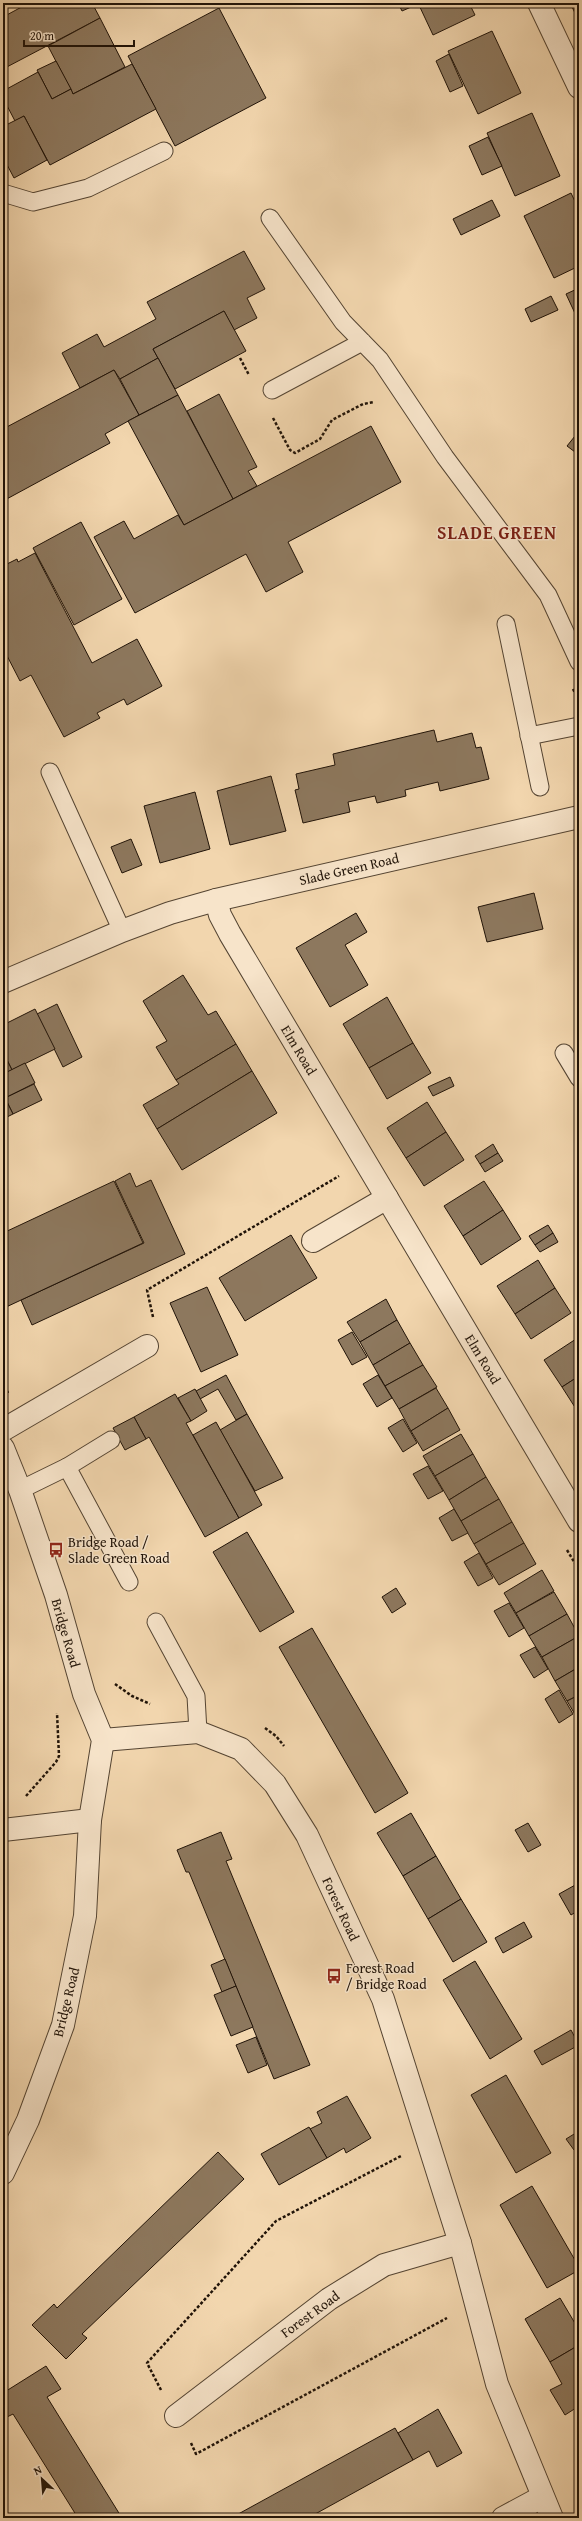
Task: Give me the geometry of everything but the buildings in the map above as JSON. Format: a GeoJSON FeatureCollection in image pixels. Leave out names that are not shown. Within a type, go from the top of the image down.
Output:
{"type":"FeatureCollection","features":[{"type":"Feature","properties":{"kind":"street"},"geometry":{"type":"LineString","coordinates":[[539,3],[579,87]]}},
{"type":"Feature","properties":{"kind":"street","name":"Slade Green Road"},"geometry":{"type":"LineString","coordinates":[[3,982],[122,931],[170,913],[216,900],[579,817]]}},
{"type":"Feature","properties":{"kind":"street","name":"Elm Road"},"geometry":{"type":"LineString","coordinates":[[216,900],[220,915],[230,934],[579,1521]]}},
{"type":"Feature","properties":{"kind":"street"},"geometry":{"type":"LineString","coordinates":[[313,1241],[387,1198]]}},
{"type":"Feature","properties":{"kind":"street"},"geometry":{"type":"LineString","coordinates":[[3,1430],[146,1346]]}},
{"type":"Feature","properties":{"kind":"street","name":"Bridge Road"},"geometry":{"type":"LineString","coordinates":[[3,1448],[20,1490],[56,1596],[84,1694],[103,1740],[90,1820],[85,1916],[63,2025],[28,2120],[3,2173]]}},
{"type":"Feature","properties":{"kind":"street","name":"Forest Road"},"geometry":{"type":"LineString","coordinates":[[103,1740],[198,1732],[241,1749],[275,1784],[307,1835],[384,1999],[460,2243],[497,2384],[542,2497],[552,2518]]}},
{"type":"Feature","properties":{"kind":"street"},"geometry":{"type":"LineString","coordinates":[[3,1830],[90,1820]]}},
{"type":"Feature","properties":{"kind":"street","name":"Forest Road"},"geometry":{"type":"LineString","coordinates":[[176,2416],[330,2299],[384,2265],[460,2243]]}},
{"type":"Feature","properties":{"kind":"street"},"geometry":{"type":"LineString","coordinates":[[503,2518],[542,2497]]}},
{"type":"Feature","properties":{"kind":"lane"},"geometry":{"type":"LineString","coordinates":[[3,193],[33,202],[88,188],[164,151]]}},
{"type":"Feature","properties":{"kind":"lane"},"geometry":{"type":"LineString","coordinates":[[270,218],[343,322],[380,360],[445,457],[548,596],[579,662]]}},
{"type":"Feature","properties":{"kind":"lane"},"geometry":{"type":"LineString","coordinates":[[272,390],[362,342]]}},
{"type":"Feature","properties":{"kind":"lane"},"geometry":{"type":"LineString","coordinates":[[506,624],[540,787]]}},
{"type":"Feature","properties":{"kind":"lane"},"geometry":{"type":"LineString","coordinates":[[529,736],[579,726]]}},
{"type":"Feature","properties":{"kind":"lane"},"geometry":{"type":"LineString","coordinates":[[50,772],[122,931]]}},
{"type":"Feature","properties":{"kind":"lane"},"geometry":{"type":"LineString","coordinates":[[564,1053],[579,1078]]}},
{"type":"Feature","properties":{"kind":"lane"},"geometry":{"type":"LineString","coordinates":[[20,1490],[67,1467],[111,1440]]}},
{"type":"Feature","properties":{"kind":"lane"},"geometry":{"type":"LineString","coordinates":[[67,1467],[129,1582]]}},
{"type":"Feature","properties":{"kind":"lane"},"geometry":{"type":"LineString","coordinates":[[156,1622],[196,1696],[198,1732]]}},
{"type":"Feature","properties":{"kind":"path"},"geometry":{"type":"LineString","coordinates":[[240,358],[250,377]]}},
{"type":"Feature","properties":{"kind":"path"},"geometry":{"type":"LineString","coordinates":[[272,416],[290,450],[295,453],[320,439],[332,420],[369,402],[379,404]]}},
{"type":"Feature","properties":{"kind":"path"},"geometry":{"type":"LineString","coordinates":[[570,682],[579,701]]}},
{"type":"Feature","properties":{"kind":"path"},"geometry":{"type":"LineString","coordinates":[[146,1346],[159,1339],[147,1290],[366,1161]]}},
{"type":"Feature","properties":{"kind":"path"},"geometry":{"type":"LineString","coordinates":[[563,1544],[579,1570]]}},
{"type":"Feature","properties":{"kind":"path"},"geometry":{"type":"LineString","coordinates":[[24,1798],[56,1762],[59,1756],[56,1707]]}},
{"type":"Feature","properties":{"kind":"place","name":"Bridge Road / Slade Green Road"},"geometry":{"type":"Point","coordinates":[56,1550]}},
{"type":"Feature","properties":{"kind":"place","name":"Forest Road / Bridge Road"},"geometry":{"type":"Point","coordinates":[334,1976]}},
{"type":"Feature","properties":{"kind":"district","name":"SLADE GREEN"},"geometry":{"type":"Point","coordinates":[497,532]}}]}
